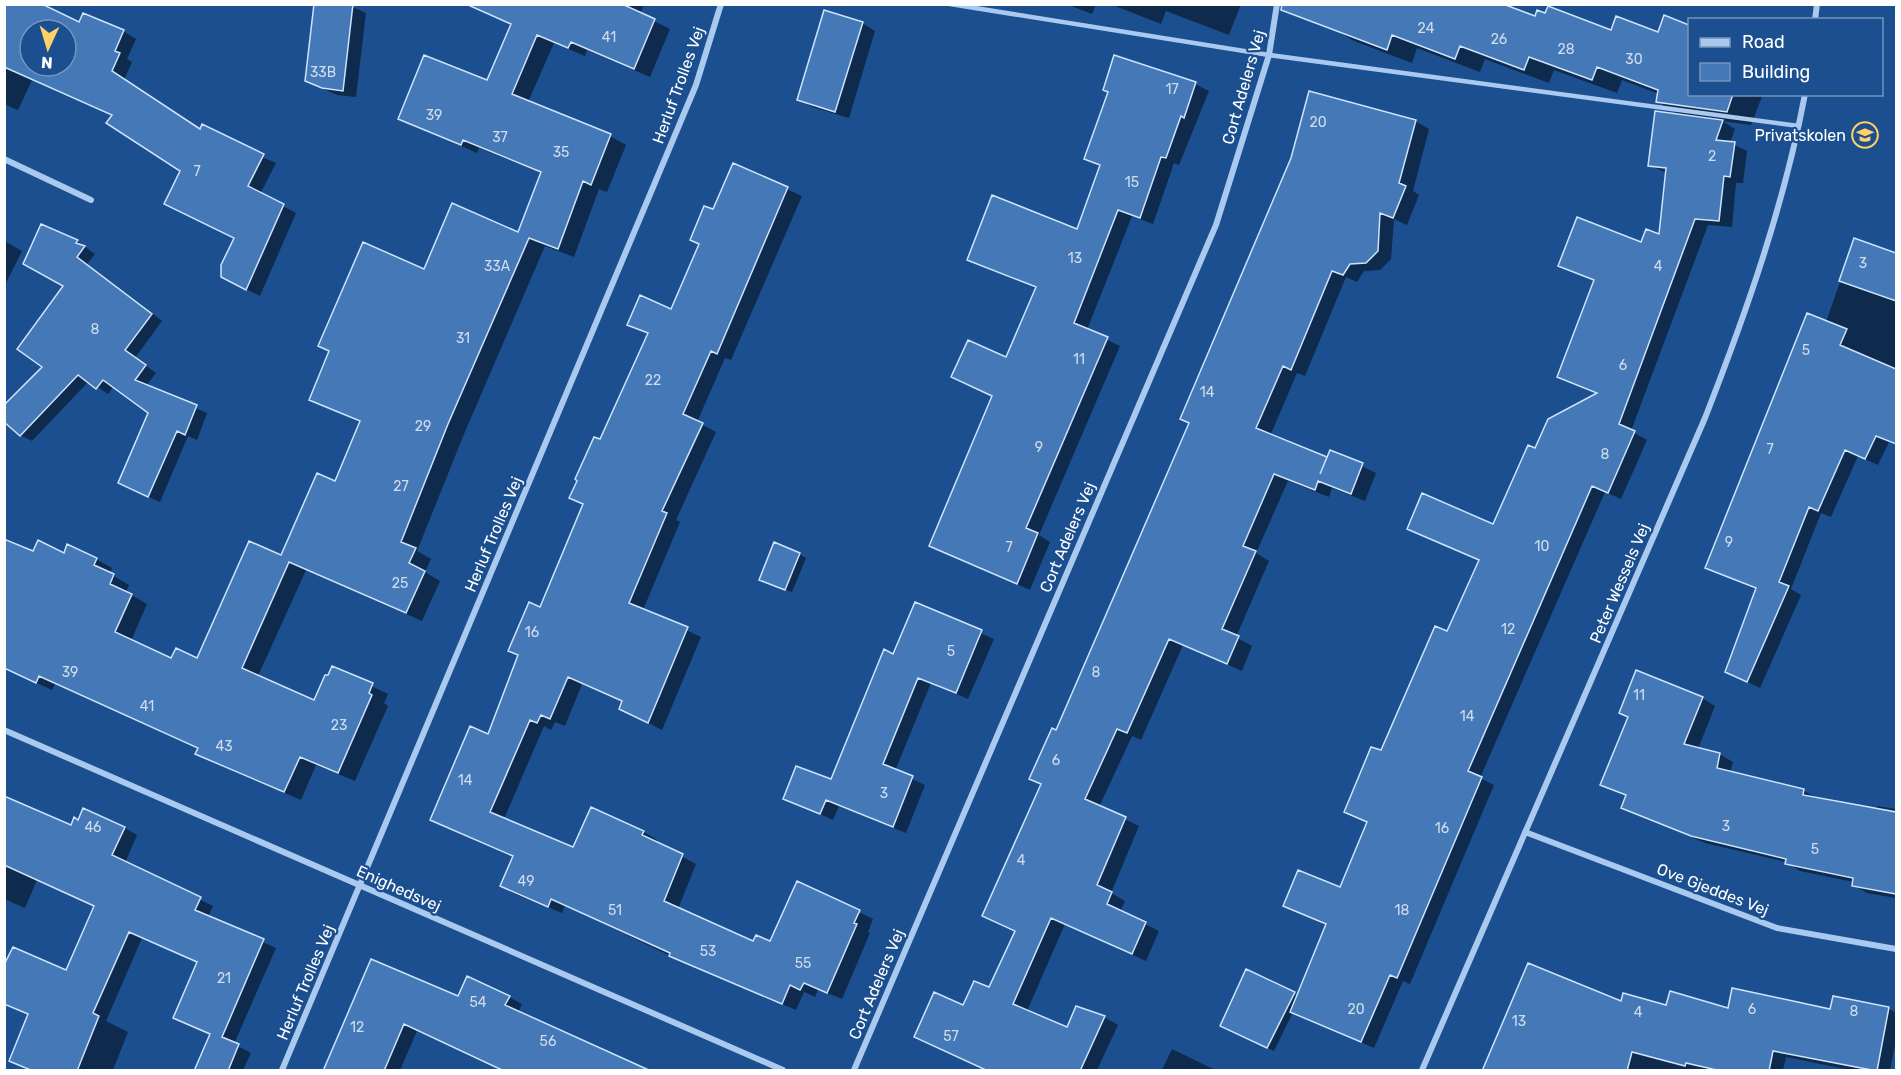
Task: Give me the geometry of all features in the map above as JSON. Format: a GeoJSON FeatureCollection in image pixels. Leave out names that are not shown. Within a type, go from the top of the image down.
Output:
{"type":"FeatureCollection","features":[{"type":"Feature","properties":{"kind":"street","name":"Herluf Trolles Vej"},"geometry":{"type":"LineString","coordinates":[[282,1071],[696,85],[721,4]]}},
{"type":"Feature","properties":{"kind":"street","name":"Cort Adelers Vej"},"geometry":{"type":"LineString","coordinates":[[854,1071],[1216,225],[1269,55],[1277,4]]}},
{"type":"Feature","properties":{"kind":"street","name":"Peter Wessels Vej"},"geometry":{"type":"LineString","coordinates":[[1422,1071],[1713,398],[1744,318],[1799,126],[1805,96]]}},
{"type":"Feature","properties":{"kind":"street"},"geometry":{"type":"LineString","coordinates":[[4,159],[91,200]]}},
{"type":"Feature","properties":{"kind":"street","name":"Enighedsvej"},"geometry":{"type":"LineString","coordinates":[[4,729],[783,1071]]}},
{"type":"Feature","properties":{"kind":"street","name":"Ove Gjeddes Vej"},"geometry":{"type":"LineString","coordinates":[[1526,832],[1777,928],[1896,949]]}},
{"type":"Feature","properties":{"kind":"lane"},"geometry":{"type":"LineString","coordinates":[[950,4],[1269,55],[1799,126]]}},
{"type":"Feature","properties":{"kind":"building"},"geometry":{"type":"Polygon","coordinates":[[[4,4],[42,4],[71,18],[18,18],[18,73],[4,67],[4,4]]]}},
{"type":"Feature","properties":{"kind":"building"},"geometry":{"type":"Polygon","coordinates":[[[314,4],[353,4],[343,91],[322,88],[305,81],[314,4]]]}},
{"type":"Feature","properties":{"kind":"building"},"geometry":{"type":"Polygon","coordinates":[[[466,4],[622,4],[655,19],[634,69],[571,42],[568,48],[537,35],[512,94],[611,134],[591,185],[583,181],[558,249],[529,238],[448,424],[401,542],[416,548],[409,563],[425,571],[406,613],[289,562],[242,668],[314,700],[325,675],[328,675],[332,666],[373,683],[369,693],[372,695],[338,773],[300,757],[284,792],[195,754],[198,748],[39,676],[36,683],[4,668],[4,539],[33,551],[38,540],[64,553],[67,544],[97,558],[94,565],[114,574],[110,584],[132,594],[115,632],[171,658],[176,648],[197,658],[249,541],[281,555],[317,473],[335,481],[360,421],[309,400],[329,351],[318,346],[363,242],[424,269],[452,203],[518,232],[541,172],[463,140],[461,145],[398,119],[424,55],[487,80],[511,24],[466,4]]]}},
{"type":"Feature","properties":{"kind":"building"},"geometry":{"type":"Polygon","coordinates":[[[1282,4],[1503,4],[1535,16],[1537,10],[1545,13],[1548,6],[1611,30],[1616,16],[1658,32],[1664,15],[1688,25],[1688,96],[1732,96],[1727,112],[1656,102],[1658,90],[1597,67],[1592,80],[1529,57],[1524,70],[1460,46],[1455,59],[1392,35],[1387,50],[1281,10],[1282,4]]]}},
{"type":"Feature","properties":{"kind":"building"},"geometry":{"type":"Polygon","coordinates":[[[824,10],[863,22],[835,112],[797,100],[824,10]]]}},
{"type":"Feature","properties":{"kind":"building"},"geometry":{"type":"Polygon","coordinates":[[[83,13],[124,30],[115,51],[120,53],[112,71],[200,129],[202,124],[264,154],[248,186],[284,204],[246,290],[221,277],[221,265],[234,238],[164,204],[180,171],[106,123],[112,115],[29,78],[78,78],[78,22],[83,13]]]}},
{"type":"Feature","properties":{"kind":"building"},"geometry":{"type":"Polygon","coordinates":[[[1114,55],[1196,82],[1184,118],[1181,116],[1166,158],[1161,157],[1140,218],[1118,210],[1074,323],[1108,337],[1026,528],[1038,533],[1017,584],[929,546],[992,396],[951,377],[968,340],[1006,357],[1036,287],[967,260],[992,195],[1077,229],[1100,165],[1084,159],[1108,92],[1103,90],[1114,55]]]}},
{"type":"Feature","properties":{"kind":"building"},"geometry":{"type":"Polygon","coordinates":[[[1309,91],[1416,120],[1399,183],[1406,186],[1393,218],[1380,213],[1378,251],[1366,263],[1350,264],[1343,275],[1332,271],[1291,370],[1283,366],[1256,428],[1327,457],[1320,474],[1330,450],[1363,463],[1351,494],[1318,481],[1315,490],[1274,474],[1243,546],[1256,551],[1222,629],[1239,636],[1227,664],[1169,639],[1127,733],[1117,729],[1085,799],[1126,817],[1097,885],[1112,892],[1107,904],[1146,922],[1132,954],[1051,918],[1013,1004],[1067,1027],[1076,1006],[1105,1016],[1080,1071],[988,1071],[914,1037],[934,992],[963,1005],[974,981],[989,987],[1015,931],[982,916],[1041,784],[1029,779],[1052,728],[1056,730],[1189,423],[1180,419],[1291,158],[1309,91]]]}},
{"type":"Feature","properties":{"kind":"building"},"geometry":{"type":"Polygon","coordinates":[[[1655,111],[1723,120],[1716,140],[1735,142],[1730,177],[1724,176],[1719,221],[1695,219],[1619,424],[1635,431],[1608,493],[1592,486],[1468,771],[1482,777],[1397,978],[1390,975],[1361,1042],[1290,1012],[1326,924],[1283,906],[1298,870],[1340,887],[1367,822],[1344,812],[1371,747],[1381,750],[1435,626],[1447,631],[1479,560],[1407,529],[1422,493],[1493,524],[1528,445],[1535,448],[1548,419],[1597,393],[1557,377],[1594,280],[1558,266],[1577,217],[1641,242],[1646,229],[1659,234],[1666,168],[1648,166],[1655,111]]]}},
{"type":"Feature","properties":{"kind":"building"},"geometry":{"type":"Polygon","coordinates":[[[733,163],[788,187],[717,354],[711,351],[683,414],[703,423],[662,511],[667,513],[629,603],[688,627],[648,723],[619,709],[622,701],[568,677],[550,719],[541,715],[537,723],[530,720],[490,812],[573,847],[591,807],[644,831],[642,835],[683,854],[664,901],[753,941],[756,935],[770,941],[797,881],[860,910],[854,923],[857,924],[827,993],[804,983],[800,990],[790,985],[782,1004],[669,956],[670,953],[551,899],[548,907],[500,886],[513,856],[430,820],[470,726],[488,734],[518,655],[508,651],[529,602],[540,607],[583,504],[569,498],[577,481],[575,479],[594,437],[600,439],[648,333],[627,325],[640,295],[671,309],[699,244],[690,240],[704,206],[713,209],[733,163]]]}},
{"type":"Feature","properties":{"kind":"building"},"geometry":{"type":"Polygon","coordinates":[[[41,224],[78,240],[76,243],[85,246],[77,257],[152,314],[125,350],[146,365],[135,380],[197,405],[185,435],[177,431],[148,497],[118,483],[148,413],[103,380],[96,389],[78,375],[20,436],[4,422],[4,405],[42,367],[17,349],[63,286],[23,264],[41,224]]]}},
{"type":"Feature","properties":{"kind":"building"},"geometry":{"type":"Polygon","coordinates":[[[1854,238],[1896,253],[1896,301],[1839,281],[1854,238]]]}},
{"type":"Feature","properties":{"kind":"building"},"geometry":{"type":"Polygon","coordinates":[[[1807,313],[1847,329],[1840,345],[1896,369],[1896,444],[1876,436],[1865,459],[1845,450],[1818,511],[1809,507],[1779,582],[1789,586],[1747,682],[1725,672],[1756,588],[1705,568],[1807,313]]]}},
{"type":"Feature","properties":{"kind":"building"},"geometry":{"type":"Polygon","coordinates":[[[774,542],[800,553],[785,590],[759,580],[774,542]]]}},
{"type":"Feature","properties":{"kind":"building"},"geometry":{"type":"Polygon","coordinates":[[[915,602],[982,630],[956,693],[918,678],[883,764],[913,776],[893,827],[826,800],[820,814],[783,799],[796,766],[831,779],[884,649],[893,654],[915,602]]]}},
{"type":"Feature","properties":{"kind":"building"},"geometry":{"type":"Polygon","coordinates":[[[1636,670],[1703,697],[1684,744],[1720,753],[1717,768],[1804,789],[1803,795],[1896,812],[1896,894],[1852,886],[1853,878],[1785,864],[1786,859],[1691,836],[1621,808],[1626,795],[1600,785],[1628,717],[1619,713],[1636,670]]]}},
{"type":"Feature","properties":{"kind":"building"},"geometry":{"type":"Polygon","coordinates":[[[4,796],[71,825],[74,817],[78,820],[83,808],[125,827],[112,855],[201,897],[195,910],[264,939],[222,1037],[239,1044],[228,1071],[194,1071],[210,1034],[173,1018],[197,962],[129,932],[93,1013],[99,1016],[77,1071],[33,1071],[9,1061],[28,1014],[4,1004],[4,965],[13,947],[66,970],[94,906],[4,865],[4,796]]]}},
{"type":"Feature","properties":{"kind":"building"},"geometry":{"type":"Polygon","coordinates":[[[371,959],[458,996],[467,976],[510,996],[505,1005],[651,1071],[504,1071],[404,1024],[384,1071],[323,1071],[371,959]]]}},
{"type":"Feature","properties":{"kind":"building"},"geometry":{"type":"Polygon","coordinates":[[[1528,963],[1621,1001],[1623,993],[1666,1005],[1670,991],[1728,1008],[1732,988],[1830,1009],[1833,996],[1889,1007],[1877,1071],[1773,1051],[1769,1071],[1721,1071],[1686,1063],[1685,1066],[1632,1052],[1627,1071],[1482,1071],[1528,963]]]}},
{"type":"Feature","properties":{"kind":"building"},"geometry":{"type":"Polygon","coordinates":[[[1246,969],[1295,992],[1267,1048],[1220,1026],[1246,969]]]}},
{"type":"Feature","properties":{"kind":"place","name":"Privatskolen"},"geometry":{"type":"Point","coordinates":[1865,135]}}]}
